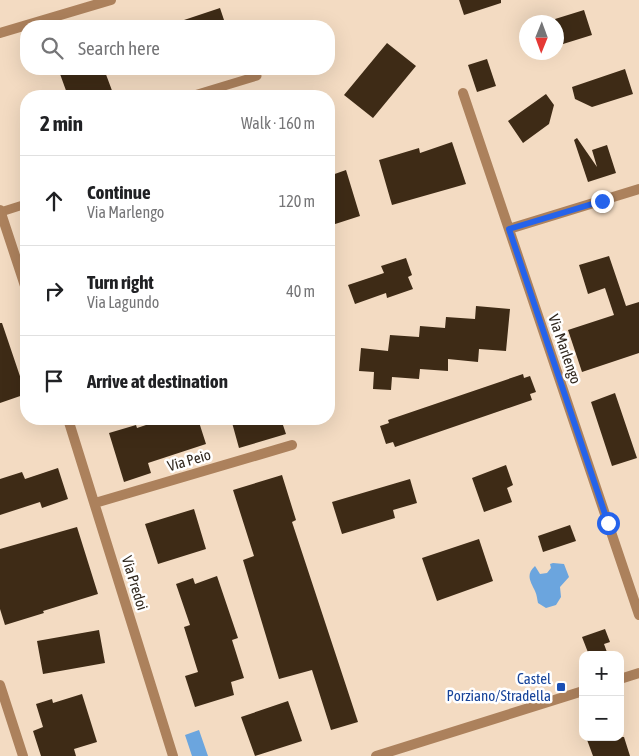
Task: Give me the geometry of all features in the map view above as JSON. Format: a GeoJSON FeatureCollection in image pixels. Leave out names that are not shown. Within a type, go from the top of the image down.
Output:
{"type":"FeatureCollection","features":[{"type":"Feature","properties":{"kind":"street"},"geometry":{"type":"LineString","coordinates":[[44,20],[111,0]]}},
{"type":"Feature","properties":{"kind":"street"},"geometry":{"type":"LineString","coordinates":[[0,33],[20,27]]}},
{"type":"Feature","properties":{"kind":"street","name":"Via Marlengo"},"geometry":{"type":"LineString","coordinates":[[463,93],[639,615]]}},
{"type":"Feature","properties":{"kind":"street"},"geometry":{"type":"LineString","coordinates":[[509,229],[639,189]]}},
{"type":"Feature","properties":{"kind":"street"},"geometry":{"type":"LineString","coordinates":[[0,211],[4,235],[20,274]]}},
{"type":"Feature","properties":{"kind":"street","name":"Via Predoi"},"geometry":{"type":"LineString","coordinates":[[70,425],[173,756]]}},
{"type":"Feature","properties":{"kind":"street","name":"Via Peio"},"geometry":{"type":"LineString","coordinates":[[94,502],[292,445]]}},
{"type":"Feature","properties":{"kind":"street"},"geometry":{"type":"LineString","coordinates":[[624,678],[639,673]]}},
{"type":"Feature","properties":{"kind":"street"},"geometry":{"type":"LineString","coordinates":[[0,685],[23,756]]}},
{"type":"Feature","properties":{"kind":"street"},"geometry":{"type":"LineString","coordinates":[[376,756],[579,692]]}},
{"type":"Feature","properties":{"kind":"lane"},"geometry":{"type":"LineString","coordinates":[[211,90],[257,76]]}},
{"type":"Feature","properties":{"kind":"lane"},"geometry":{"type":"LineString","coordinates":[[0,211],[20,206]]}},
{"type":"Feature","properties":{"kind":"water"},"geometry":{"type":"Polygon","coordinates":[[[550,564],[564,564],[569,577],[560,587],[561,597],[556,605],[546,608],[538,603],[531,582],[530,572],[535,566],[540,574],[547,573],[551,568],[550,564]]]}},
{"type":"Feature","properties":{"kind":"water"},"geometry":{"type":"Polygon","coordinates":[[[199,730],[208,756],[192,756],[185,735],[199,730]]]}},
{"type":"Feature","properties":{"kind":"building"},"geometry":{"type":"Polygon","coordinates":[[[459,0],[501,0],[501,3],[464,15],[459,0]]]}},
{"type":"Feature","properties":{"kind":"building"},"geometry":{"type":"Polygon","coordinates":[[[220,8],[224,20],[184,20],[220,8]]]}},
{"type":"Feature","properties":{"kind":"building"},"geometry":{"type":"Polygon","coordinates":[[[584,10],[592,35],[564,44],[564,16],[584,10]]]}},
{"type":"Feature","properties":{"kind":"building"},"geometry":{"type":"Polygon","coordinates":[[[387,43],[416,66],[373,118],[344,95],[387,43]]]}},
{"type":"Feature","properties":{"kind":"building"},"geometry":{"type":"Polygon","coordinates":[[[487,59],[496,86],[477,92],[468,65],[487,59]]]}},
{"type":"Feature","properties":{"kind":"building"},"geometry":{"type":"Polygon","coordinates":[[[625,69],[633,94],[592,107],[575,99],[572,87],[625,69]]]}},
{"type":"Feature","properties":{"kind":"building"},"geometry":{"type":"Polygon","coordinates":[[[60,75],[106,75],[112,90],[66,90],[60,75]]]}},
{"type":"Feature","properties":{"kind":"building"},"geometry":{"type":"Polygon","coordinates":[[[546,94],[554,105],[549,124],[523,143],[508,121],[546,94]]]}},
{"type":"Feature","properties":{"kind":"building"},"geometry":{"type":"Polygon","coordinates":[[[577,138],[597,167],[592,150],[607,145],[616,173],[588,182],[574,140],[577,138]]]}},
{"type":"Feature","properties":{"kind":"building"},"geometry":{"type":"Polygon","coordinates":[[[452,142],[466,184],[392,205],[379,160],[419,148],[420,153],[452,142]]]}},
{"type":"Feature","properties":{"kind":"building"},"geometry":{"type":"Polygon","coordinates":[[[346,170],[360,216],[335,224],[335,174],[346,170]]]}},
{"type":"Feature","properties":{"kind":"building"},"geometry":{"type":"Polygon","coordinates":[[[609,256],[626,306],[639,302],[639,353],[582,372],[568,330],[614,315],[605,288],[588,294],[579,265],[609,256]]]}},
{"type":"Feature","properties":{"kind":"building"},"geometry":{"type":"Polygon","coordinates":[[[406,258],[412,275],[408,277],[413,289],[387,298],[386,293],[355,304],[348,285],[384,273],[381,266],[406,258]]]}},
{"type":"Feature","properties":{"kind":"building"},"geometry":{"type":"Polygon","coordinates":[[[476,306],[510,309],[506,351],[479,349],[478,362],[448,359],[448,371],[420,369],[419,379],[392,377],[391,390],[373,389],[374,372],[359,371],[361,348],[388,351],[390,335],[419,337],[420,326],[445,328],[446,317],[475,319],[476,306]]]}},
{"type":"Feature","properties":{"kind":"building"},"geometry":{"type":"Polygon","coordinates":[[[0,323],[2,323],[20,376],[20,396],[0,403],[0,323]]]}},
{"type":"Feature","properties":{"kind":"building"},"geometry":{"type":"Polygon","coordinates":[[[523,374],[524,378],[530,376],[536,392],[530,394],[532,400],[395,447],[393,442],[386,444],[380,426],[389,423],[388,420],[523,374]]]}},
{"type":"Feature","properties":{"kind":"building"},"geometry":{"type":"Polygon","coordinates":[[[615,393],[637,458],[612,466],[591,402],[615,393]]]}},
{"type":"Feature","properties":{"kind":"building"},"geometry":{"type":"Polygon","coordinates":[[[136,425],[137,428],[146,425],[200,425],[206,444],[148,463],[151,473],[124,482],[109,433],[136,425]]]}},
{"type":"Feature","properties":{"kind":"building"},"geometry":{"type":"Polygon","coordinates":[[[233,425],[283,425],[286,434],[239,448],[233,425]]]}},
{"type":"Feature","properties":{"kind":"building"},"geometry":{"type":"Polygon","coordinates":[[[506,465],[513,485],[507,488],[512,502],[484,512],[472,478],[506,465]]]}},
{"type":"Feature","properties":{"kind":"building"},"geometry":{"type":"Polygon","coordinates":[[[58,468],[68,499],[42,508],[40,502],[0,515],[0,479],[22,472],[25,479],[58,468]]]}},
{"type":"Feature","properties":{"kind":"building"},"geometry":{"type":"Polygon","coordinates":[[[282,475],[296,520],[292,522],[358,722],[331,730],[312,670],[279,679],[243,560],[254,556],[233,490],[282,475]]]}},
{"type":"Feature","properties":{"kind":"building"},"geometry":{"type":"Polygon","coordinates":[[[410,479],[417,503],[393,510],[395,518],[342,534],[332,502],[410,479]]]}},
{"type":"Feature","properties":{"kind":"building"},"geometry":{"type":"Polygon","coordinates":[[[194,509],[206,549],[158,564],[145,524],[194,509]]]}},
{"type":"Feature","properties":{"kind":"building"},"geometry":{"type":"Polygon","coordinates":[[[570,525],[576,541],[543,552],[538,536],[570,525]]]}},
{"type":"Feature","properties":{"kind":"building"},"geometry":{"type":"Polygon","coordinates":[[[77,527],[98,594],[5,625],[0,609],[0,549],[77,527]]]}},
{"type":"Feature","properties":{"kind":"building"},"geometry":{"type":"Polygon","coordinates":[[[479,539],[493,581],[437,601],[422,558],[479,539]]]}},
{"type":"Feature","properties":{"kind":"building"},"geometry":{"type":"Polygon","coordinates":[[[217,576],[238,638],[232,640],[244,678],[231,682],[234,695],[195,707],[185,676],[198,672],[184,627],[190,625],[176,584],[193,578],[195,584],[217,576]]]}},
{"type":"Feature","properties":{"kind":"building"},"geometry":{"type":"Polygon","coordinates":[[[605,629],[610,642],[604,644],[607,651],[587,651],[582,637],[605,629]]]}},
{"type":"Feature","properties":{"kind":"building"},"geometry":{"type":"Polygon","coordinates":[[[99,630],[105,663],[43,674],[37,641],[99,630]]]}},
{"type":"Feature","properties":{"kind":"building"},"geometry":{"type":"Polygon","coordinates":[[[82,694],[97,742],[74,749],[76,756],[41,756],[33,731],[43,727],[36,704],[52,699],[53,703],[82,694]]]}},
{"type":"Feature","properties":{"kind":"building"},"geometry":{"type":"Polygon","coordinates":[[[288,701],[302,741],[255,756],[241,717],[288,701]]]}},
{"type":"Feature","properties":{"kind":"building"},"geometry":{"type":"Polygon","coordinates":[[[624,737],[630,756],[593,756],[587,741],[624,741],[624,737]]]}},
{"type":"Feature","properties":{"kind":"place","name":"Castel Porziano/Stradella"},"geometry":{"type":"Point","coordinates":[561,687]}},
{"type":"Feature","properties":{"kind":"route"},"geometry":{"type":"LineString","coordinates":[[602,201],[509,229],[608,523]]}}]}
